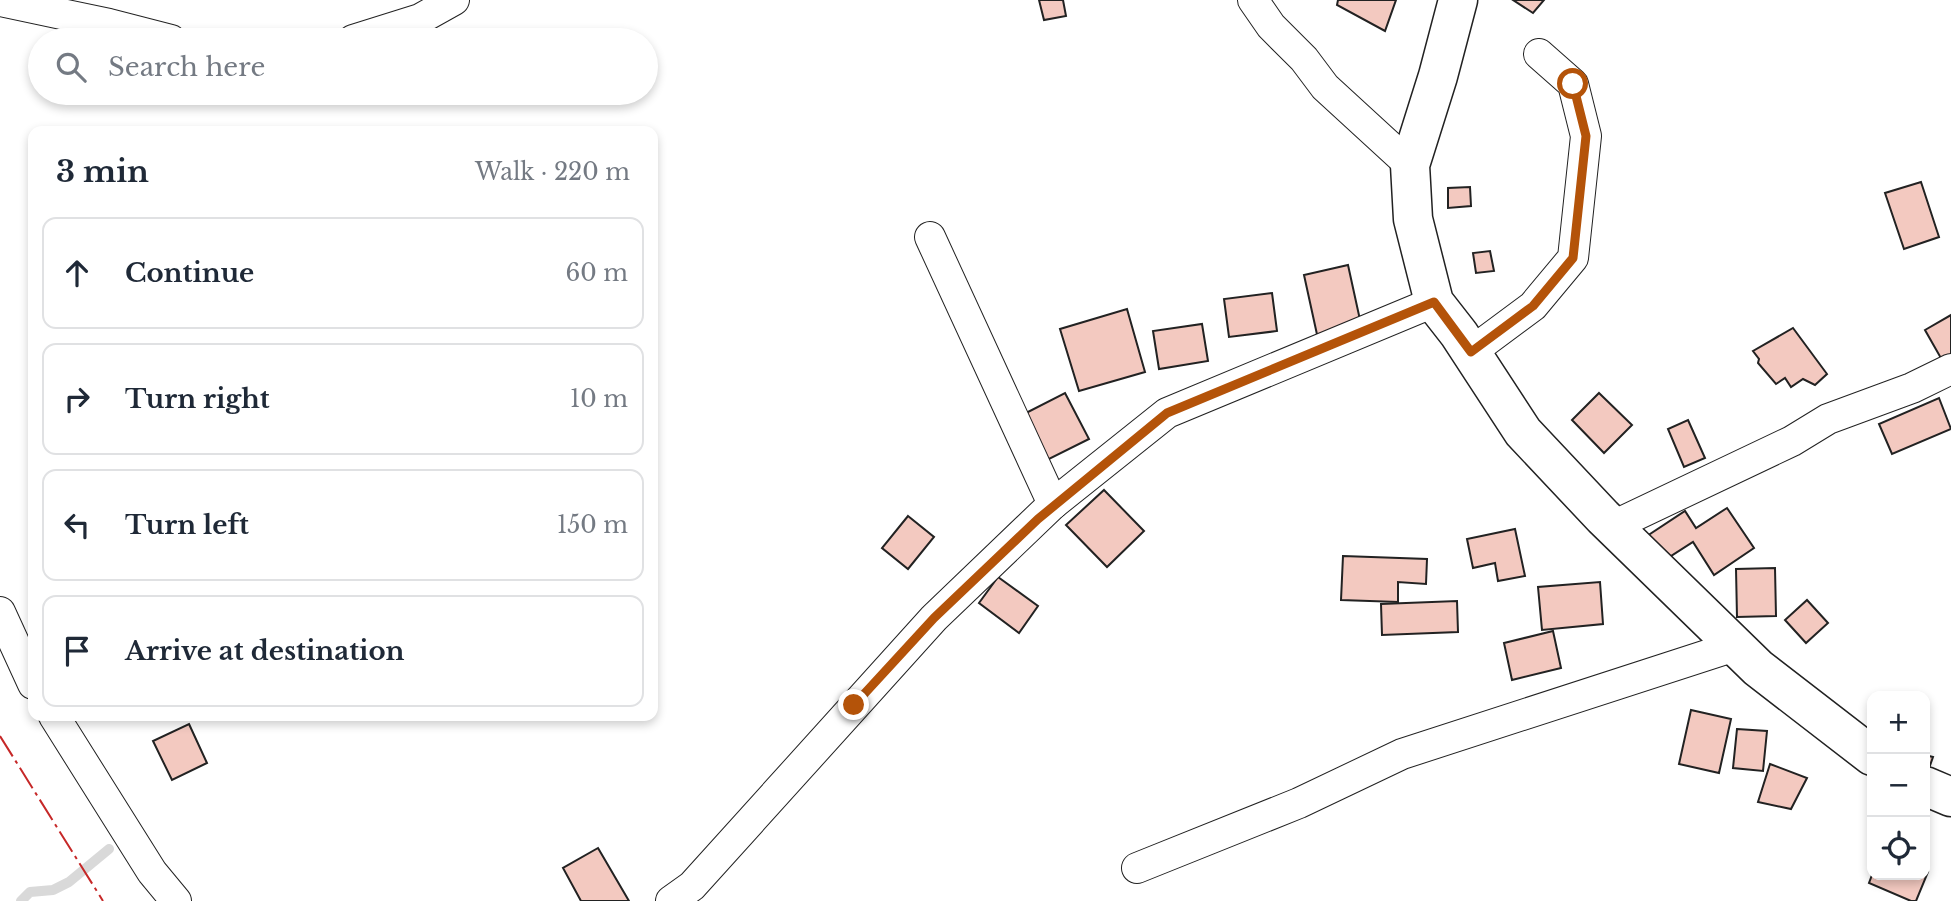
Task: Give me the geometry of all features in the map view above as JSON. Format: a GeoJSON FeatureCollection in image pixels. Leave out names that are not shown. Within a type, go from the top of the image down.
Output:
{"type":"FeatureCollection","features":[{"type":"Feature","properties":{"kind":"main road"},"geometry":{"type":"LineString","coordinates":[[1458,0],[1410,165],[1413,219],[1434,302],[1471,352],[1523,432],[1613,526],[1758,668],[1869,754]]}},
{"type":"Feature","properties":{"kind":"main road"},"geometry":{"type":"LineString","coordinates":[[1930,788],[1951,797]]}},
{"type":"Feature","properties":{"kind":"street"},"geometry":{"type":"LineString","coordinates":[[391,28],[420,19],[454,0]]}},
{"type":"Feature","properties":{"kind":"street"},"geometry":{"type":"LineString","coordinates":[[1253,0],[1271,26],[1304,59],[1325,87],[1410,165]]}},
{"type":"Feature","properties":{"kind":"street"},"geometry":{"type":"LineString","coordinates":[[0,1],[124,28]]}},
{"type":"Feature","properties":{"kind":"street"},"geometry":{"type":"LineString","coordinates":[[1471,352],[1533,306],[1573,258],[1586,136],[1573,84],[1539,54]]}},
{"type":"Feature","properties":{"kind":"street"},"geometry":{"type":"LineString","coordinates":[[930,237],[1053,504]]}},
{"type":"Feature","properties":{"kind":"street"},"geometry":{"type":"LineString","coordinates":[[671,901],[692,886],[934,618],[1053,504],[1167,413],[1434,302]]}},
{"type":"Feature","properties":{"kind":"street"},"geometry":{"type":"LineString","coordinates":[[1613,526],[1792,441],[1828,419],[1912,388],[1951,369]]}},
{"type":"Feature","properties":{"kind":"street"},"geometry":{"type":"LineString","coordinates":[[0,612],[28,673]]}},
{"type":"Feature","properties":{"kind":"street"},"geometry":{"type":"LineString","coordinates":[[1137,868],[1299,803],[1402,754],[1735,646]]}},
{"type":"Feature","properties":{"kind":"street"},"geometry":{"type":"LineString","coordinates":[[57,721],[152,872],[176,901]]}},
{"type":"Feature","properties":{"kind":"building"},"geometry":{"type":"Polygon","coordinates":[[[1039,0],[1063,0],[1066,16],[1044,20],[1039,0]]]}},
{"type":"Feature","properties":{"kind":"building"},"geometry":{"type":"Polygon","coordinates":[[[1338,0],[1396,0],[1385,31],[1337,5],[1338,0]]]}},
{"type":"Feature","properties":{"kind":"building"},"geometry":{"type":"Polygon","coordinates":[[[1513,0],[1544,0],[1533,13],[1513,0]]]}},
{"type":"Feature","properties":{"kind":"building"},"geometry":{"type":"Polygon","coordinates":[[[1921,182],[1939,237],[1904,249],[1885,193],[1921,182]]]}},
{"type":"Feature","properties":{"kind":"building"},"geometry":{"type":"Polygon","coordinates":[[[1470,187],[1471,206],[1448,208],[1448,188],[1470,187]]]}},
{"type":"Feature","properties":{"kind":"building"},"geometry":{"type":"Polygon","coordinates":[[[1490,251],[1494,271],[1476,273],[1473,253],[1490,251]]]}},
{"type":"Feature","properties":{"kind":"building"},"geometry":{"type":"Polygon","coordinates":[[[1348,265],[1362,329],[1318,339],[1304,275],[1348,265]]]}},
{"type":"Feature","properties":{"kind":"building"},"geometry":{"type":"Polygon","coordinates":[[[1272,293],[1277,331],[1229,337],[1224,299],[1272,293]]]}},
{"type":"Feature","properties":{"kind":"building"},"geometry":{"type":"Polygon","coordinates":[[[1127,309],[1145,372],[1079,391],[1060,329],[1127,309]]]}},
{"type":"Feature","properties":{"kind":"building"},"geometry":{"type":"Polygon","coordinates":[[[1951,315],[1951,355],[1942,360],[1925,330],[1951,315]]]}},
{"type":"Feature","properties":{"kind":"building"},"geometry":{"type":"Polygon","coordinates":[[[1202,324],[1208,361],[1159,369],[1153,331],[1202,324]]]}},
{"type":"Feature","properties":{"kind":"building"},"geometry":{"type":"Polygon","coordinates":[[[1793,328],[1827,374],[1815,385],[1803,379],[1791,387],[1785,378],[1776,384],[1758,363],[1759,359],[1753,351],[1793,328]]]}},
{"type":"Feature","properties":{"kind":"building"},"geometry":{"type":"Polygon","coordinates":[[[1065,393],[1089,439],[1045,461],[1022,415],[1065,393]]]}},
{"type":"Feature","properties":{"kind":"building"},"geometry":{"type":"Polygon","coordinates":[[[1599,393],[1632,425],[1604,453],[1572,420],[1599,393]]]}},
{"type":"Feature","properties":{"kind":"building"},"geometry":{"type":"Polygon","coordinates":[[[1939,398],[1951,429],[1892,454],[1879,424],[1939,398]]]}},
{"type":"Feature","properties":{"kind":"building"},"geometry":{"type":"Polygon","coordinates":[[[1688,420],[1705,458],[1684,467],[1668,429],[1688,420]]]}},
{"type":"Feature","properties":{"kind":"building"},"geometry":{"type":"Polygon","coordinates":[[[1104,490],[1144,531],[1107,567],[1066,525],[1104,490]]]}},
{"type":"Feature","properties":{"kind":"building"},"geometry":{"type":"Polygon","coordinates":[[[1727,508],[1754,548],[1714,575],[1693,542],[1660,563],[1644,538],[1685,511],[1696,528],[1727,508]]]}},
{"type":"Feature","properties":{"kind":"building"},"geometry":{"type":"Polygon","coordinates":[[[908,516],[934,537],[908,569],[882,548],[908,516]]]}},
{"type":"Feature","properties":{"kind":"building"},"geometry":{"type":"Polygon","coordinates":[[[1515,529],[1525,576],[1498,581],[1495,563],[1473,568],[1467,539],[1515,529]]]}},
{"type":"Feature","properties":{"kind":"building"},"geometry":{"type":"Polygon","coordinates":[[[1343,556],[1427,559],[1426,584],[1398,582],[1398,602],[1341,600],[1343,556]]]}},
{"type":"Feature","properties":{"kind":"building"},"geometry":{"type":"Polygon","coordinates":[[[1775,568],[1776,616],[1737,617],[1736,569],[1775,568]]]}},
{"type":"Feature","properties":{"kind":"building"},"geometry":{"type":"Polygon","coordinates":[[[998,577],[1038,606],[1019,633],[979,603],[998,577]]]}},
{"type":"Feature","properties":{"kind":"building"},"geometry":{"type":"Polygon","coordinates":[[[1600,582],[1603,624],[1542,630],[1538,587],[1600,582]]]}},
{"type":"Feature","properties":{"kind":"building"},"geometry":{"type":"Polygon","coordinates":[[[1807,600],[1828,623],[1806,643],[1785,620],[1807,600]]]}},
{"type":"Feature","properties":{"kind":"building"},"geometry":{"type":"Polygon","coordinates":[[[1457,601],[1458,632],[1382,635],[1381,604],[1457,601]]]}},
{"type":"Feature","properties":{"kind":"building"},"geometry":{"type":"Polygon","coordinates":[[[1553,631],[1561,668],[1512,680],[1504,643],[1553,631]]]}},
{"type":"Feature","properties":{"kind":"building"},"geometry":{"type":"Polygon","coordinates":[[[1691,710],[1731,719],[1719,773],[1679,764],[1691,710]]]}},
{"type":"Feature","properties":{"kind":"building"},"geometry":{"type":"Polygon","coordinates":[[[189,724],[207,763],[172,780],[153,741],[189,724]]]}},
{"type":"Feature","properties":{"kind":"building"},"geometry":{"type":"Polygon","coordinates":[[[1737,729],[1767,731],[1763,771],[1733,768],[1737,729]]]}},
{"type":"Feature","properties":{"kind":"building"},"geometry":{"type":"Polygon","coordinates":[[[1770,764],[1807,778],[1791,809],[1758,802],[1770,764]]]}},
{"type":"Feature","properties":{"kind":"building"},"geometry":{"type":"Polygon","coordinates":[[[598,848],[629,901],[581,901],[563,868],[598,848]]]}},
{"type":"Feature","properties":{"kind":"building"},"geometry":{"type":"Polygon","coordinates":[[[1870,880],[1925,880],[1916,901],[1869,883],[1870,880]]]}},
{"type":"Feature","properties":{"kind":"waterway"},"geometry":{"type":"LineString","coordinates":[[21,901],[30,892],[53,890],[69,882],[109,849]]}},
{"type":"Feature","properties":{"kind":"power"},"geometry":{"type":"LineString","coordinates":[[0,736],[103,901]]}},
{"type":"Feature","properties":{"kind":"route"},"geometry":{"type":"LineString","coordinates":[[854,705],[934,618],[1053,504],[1167,413],[1434,302],[1471,352],[1533,306],[1573,258],[1586,136],[1573,84]]}}]}
